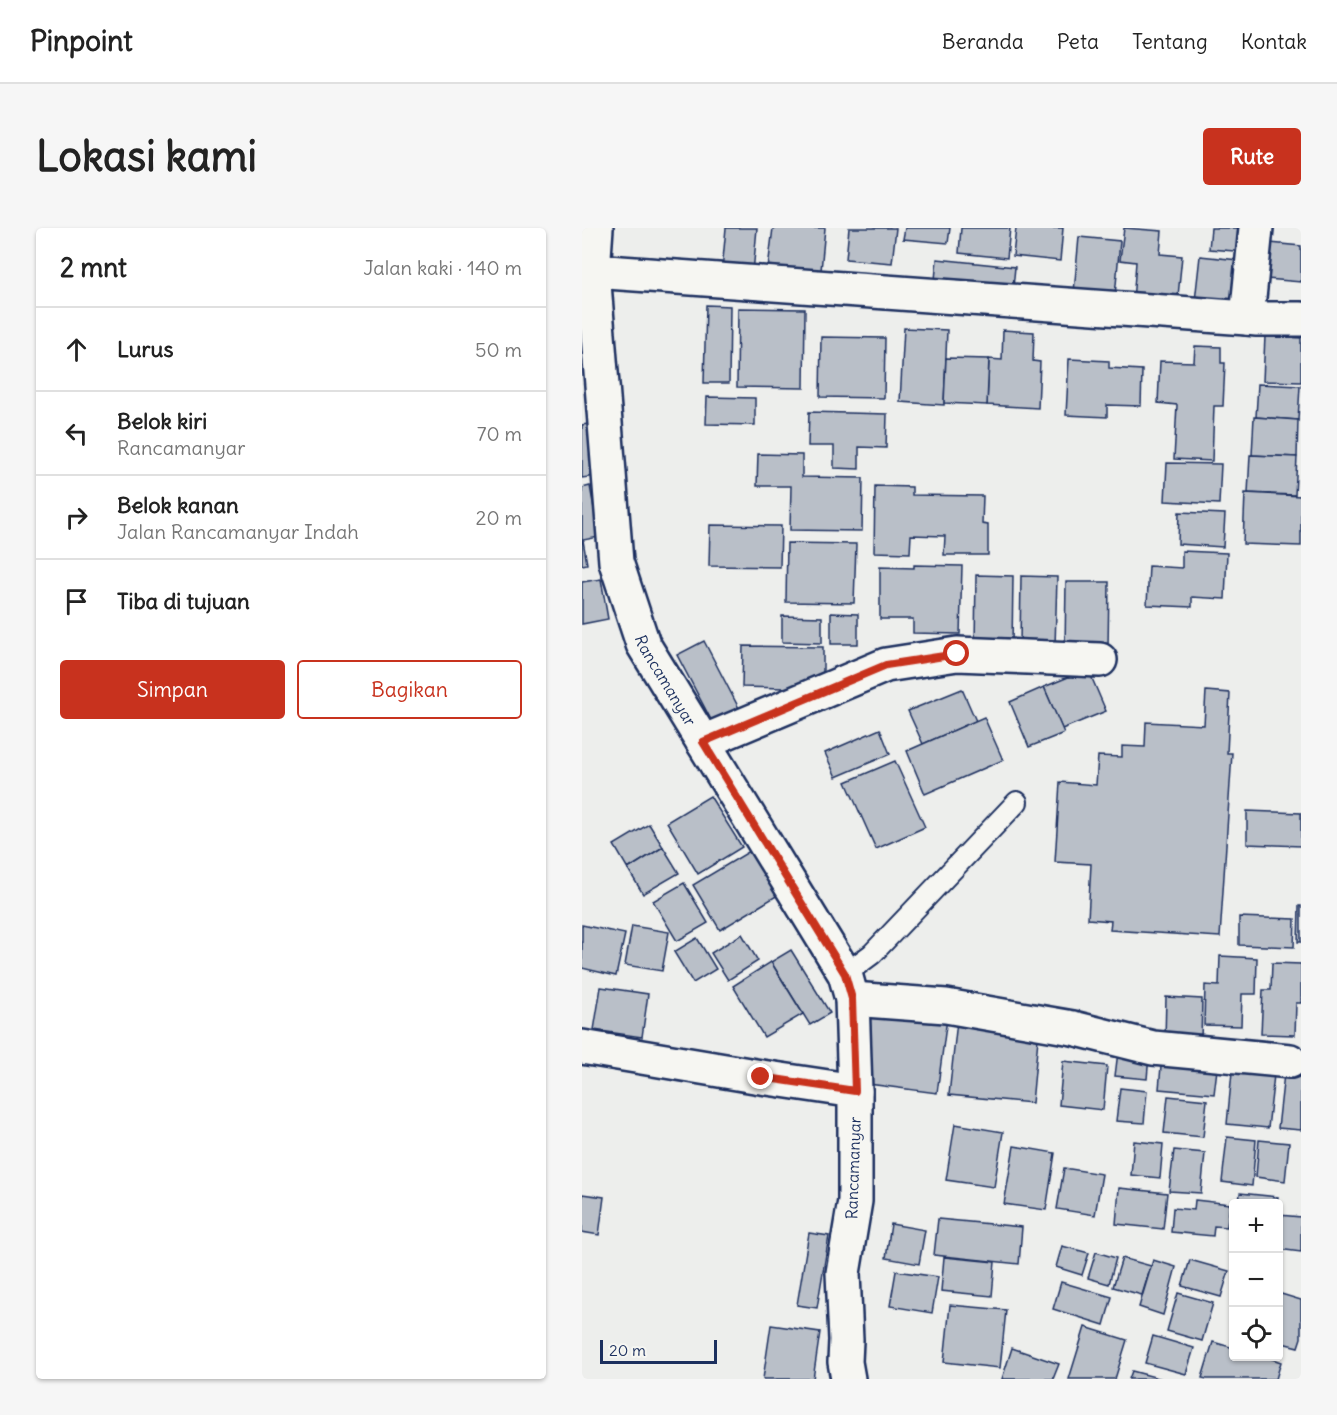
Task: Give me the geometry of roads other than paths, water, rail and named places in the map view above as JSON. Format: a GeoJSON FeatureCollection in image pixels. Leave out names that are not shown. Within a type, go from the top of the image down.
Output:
{"type":"FeatureCollection","features":[{"type":"Feature","properties":{"kind":"street","name":"Rancamanyar"},"geometry":{"type":"LineString","coordinates":[[596,228],[593,271],[615,562],[643,644],[848,987],[855,1091],[855,1201],[843,1273],[845,1362],[848,1379]]}},
{"type":"Feature","properties":{"kind":"street"},"geometry":{"type":"LineString","coordinates":[[1247,318],[1256,228]]}},
{"type":"Feature","properties":{"kind":"street"},"geometry":{"type":"LineString","coordinates":[[593,271],[1257,320],[1301,319]]}},
{"type":"Feature","properties":{"kind":"street"},"geometry":{"type":"LineString","coordinates":[[703,742],[886,665],[957,654],[1100,660]]}},
{"type":"Feature","properties":{"kind":"street"},"geometry":{"type":"LineString","coordinates":[[848,987],[1073,1028],[1153,1048],[1290,1061]]}},
{"type":"Feature","properties":{"kind":"street"},"geometry":{"type":"LineString","coordinates":[[582,1047],[855,1091]]}},
{"type":"Feature","properties":{"kind":"lane"},"geometry":{"type":"LineString","coordinates":[[848,987],[872,954],[1017,802]]}}]}
